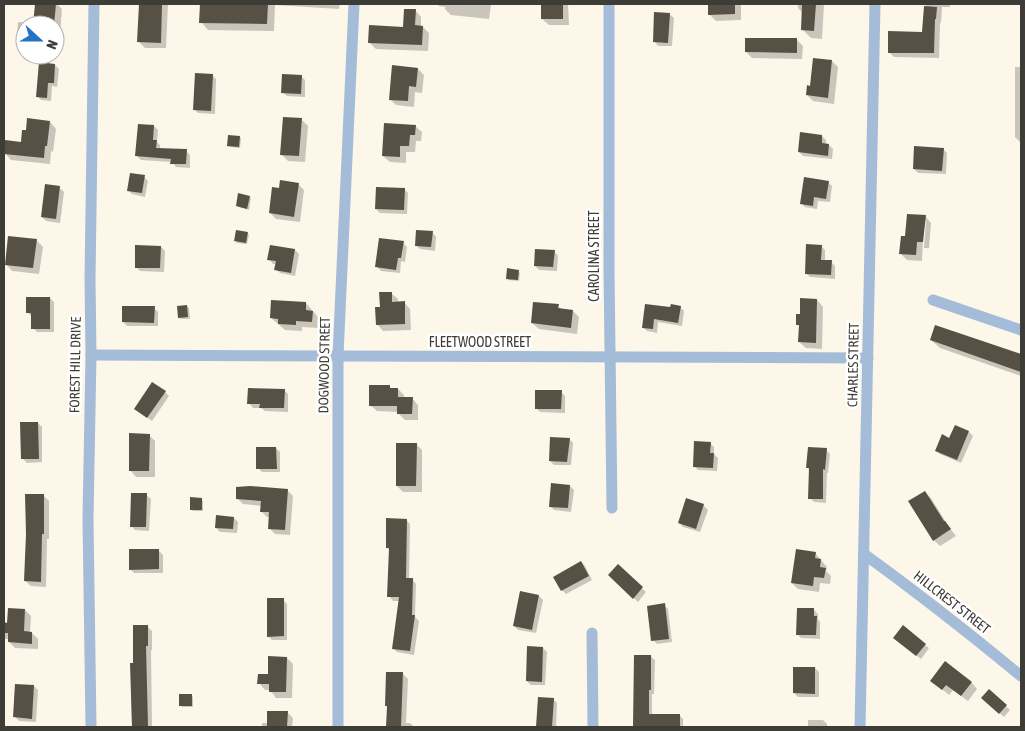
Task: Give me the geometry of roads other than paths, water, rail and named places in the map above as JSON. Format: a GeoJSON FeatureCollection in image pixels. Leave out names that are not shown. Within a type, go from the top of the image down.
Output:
{"type":"FeatureCollection","features":[{"type":"Feature","properties":{"kind":"street","name":"FOREST HILL DRIVE"},"geometry":{"type":"LineString","coordinates":[[91,727],[88,519],[94,4]]}},
{"type":"Feature","properties":{"kind":"street","name":"DOGWOOD STREET"},"geometry":{"type":"LineString","coordinates":[[338,727],[338,356],[354,4]]}},
{"type":"Feature","properties":{"kind":"street","name":"CAROLINA STREET"},"geometry":{"type":"LineString","coordinates":[[609,4],[612,508]]}},
{"type":"Feature","properties":{"kind":"street","name":"CHARLES STREET"},"geometry":{"type":"LineString","coordinates":[[860,727],[875,4]]}},
{"type":"Feature","properties":{"kind":"street"},"geometry":{"type":"LineString","coordinates":[[933,300],[1021,330]]}},
{"type":"Feature","properties":{"kind":"street","name":"FLEETWOOD STREET"},"geometry":{"type":"LineString","coordinates":[[91,355],[868,358]]}},
{"type":"Feature","properties":{"kind":"street","name":"HILLCREST STREET"},"geometry":{"type":"LineString","coordinates":[[864,554],[955,622],[1021,676]]}},
{"type":"Feature","properties":{"kind":"street"},"geometry":{"type":"LineString","coordinates":[[592,633],[593,727]]}}]}
